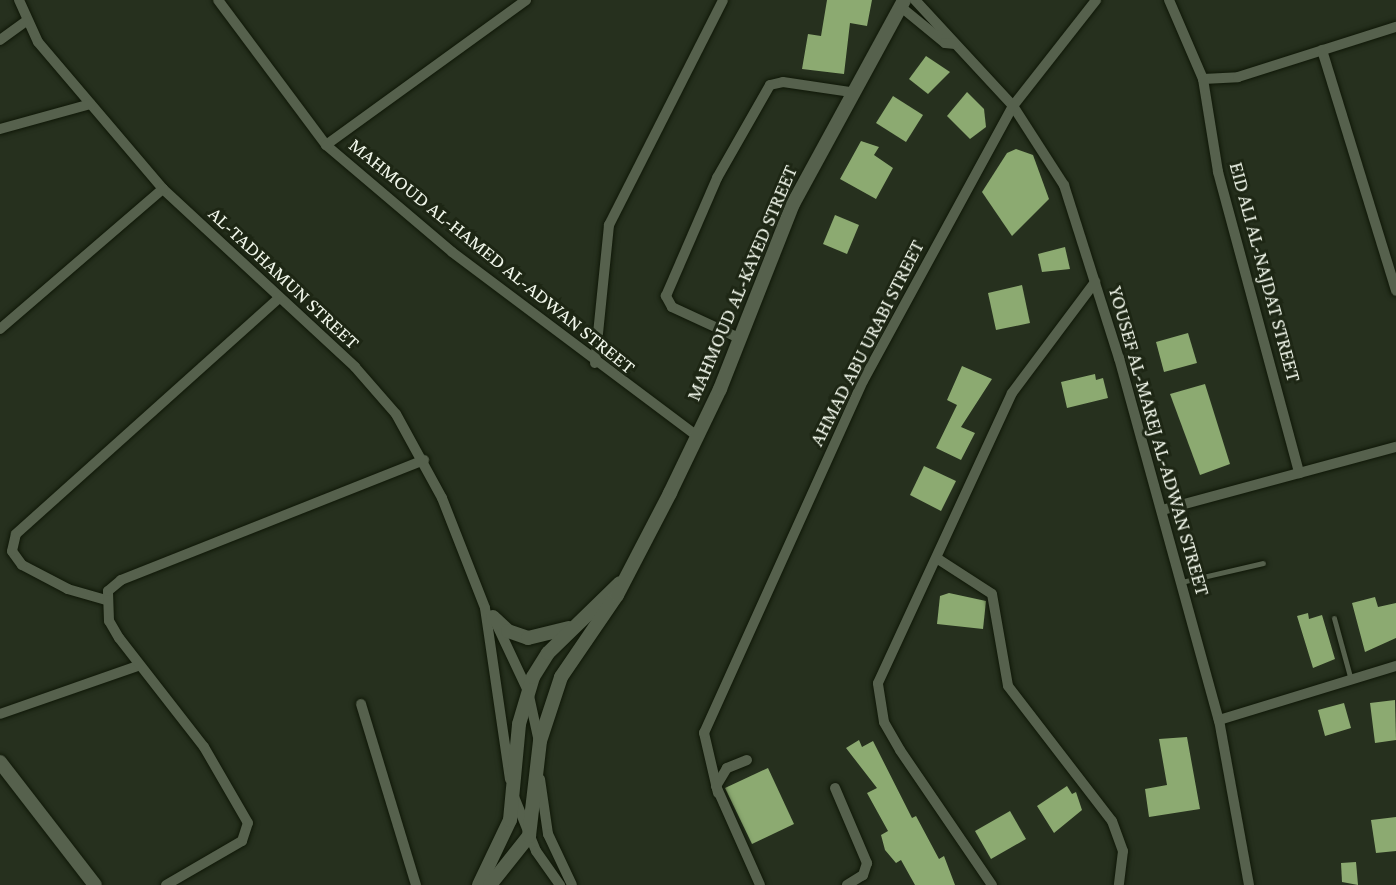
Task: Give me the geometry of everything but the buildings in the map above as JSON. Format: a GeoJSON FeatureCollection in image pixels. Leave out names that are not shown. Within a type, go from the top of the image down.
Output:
{"type":"FeatureCollection","features":[{"type":"Feature","properties":{"kind":"street","name":"AL-TADHAMUN STREET"},"geometry":{"type":"LineString","coordinates":[[19,0],[26,21],[91,104],[163,189],[277,300],[371,384],[424,460],[489,612],[528,691],[540,741],[544,819],[572,885]]}},
{"type":"Feature","properties":{"kind":"street","name":"MAHMOUD AL-HAMED AL-ADWAN STREET"},"geometry":{"type":"LineString","coordinates":[[218,0],[326,145],[595,363],[697,436]]}},
{"type":"Feature","properties":{"kind":"street"},"geometry":{"type":"LineString","coordinates":[[326,145],[526,0]]}},
{"type":"Feature","properties":{"kind":"street"},"geometry":{"type":"LineString","coordinates":[[595,363],[609,225],[723,0]]}},
{"type":"Feature","properties":{"kind":"street","name":"YOUSEF AL-MAREJ AL-ADWAN STREET"},"geometry":{"type":"LineString","coordinates":[[915,0],[952,34],[955,44],[1013,106],[1064,185],[1162,510],[1219,720],[1249,885]]}},
{"type":"Feature","properties":{"kind":"street","name":"AHMAD ABU URABI STREET"},"geometry":{"type":"LineString","coordinates":[[760,885],[718,793],[704,733],[863,381],[1013,106],[1096,0]]}},
{"type":"Feature","properties":{"kind":"street","name":"EID ALI AL-NAJDAT STREET"},"geometry":{"type":"LineString","coordinates":[[1169,0],[1203,79],[1218,172],[1299,472]]}},
{"type":"Feature","properties":{"kind":"street","name":"YOUSEF AL-MAREJ AL-ADWAN STREET"},"geometry":{"type":"LineString","coordinates":[[902,3],[945,43],[955,44]]}},
{"type":"Feature","properties":{"kind":"street","name":"MAHMOUD AL-KAYED STREET"},"geometry":{"type":"LineString","coordinates":[[529,836],[540,741],[561,677],[620,583],[697,436],[793,204],[851,92],[902,3]]}},
{"type":"Feature","properties":{"kind":"street"},"geometry":{"type":"LineString","coordinates":[[0,40],[26,21]]}},
{"type":"Feature","properties":{"kind":"street"},"geometry":{"type":"LineString","coordinates":[[1203,79],[1238,76],[1396,27]]}},
{"type":"Feature","properties":{"kind":"street"},"geometry":{"type":"LineString","coordinates":[[1322,51],[1396,291]]}},
{"type":"Feature","properties":{"kind":"street"},"geometry":{"type":"LineString","coordinates":[[739,338],[672,307],[666,296],[717,178],[770,85],[783,81],[851,92]]}},
{"type":"Feature","properties":{"kind":"street"},"geometry":{"type":"LineString","coordinates":[[0,129],[91,104]]}},
{"type":"Feature","properties":{"kind":"street"},"geometry":{"type":"LineString","coordinates":[[0,329],[163,189]]}},
{"type":"Feature","properties":{"kind":"street"},"geometry":{"type":"LineString","coordinates":[[992,885],[935,809],[884,722],[878,697],[882,668],[938,559],[1012,393],[1095,282]]}},
{"type":"Feature","properties":{"kind":"street"},"geometry":{"type":"LineString","coordinates":[[106,600],[68,589],[22,566],[12,550],[16,534],[277,300]]}},
{"type":"Feature","properties":{"kind":"street"},"geometry":{"type":"LineString","coordinates":[[1162,510],[1396,447]]}},
{"type":"Feature","properties":{"kind":"street"},"geometry":{"type":"LineString","coordinates":[[166,885],[242,842],[248,823],[204,747],[138,666],[109,621],[106,600],[121,580],[424,460]]}},
{"type":"Feature","properties":{"kind":"street"},"geometry":{"type":"LineString","coordinates":[[938,559],[992,594],[1008,686],[1112,821],[1123,851],[1119,885]]}},
{"type":"Feature","properties":{"kind":"street","name":"MAHMOUD AL-KAYED STREET"},"geometry":{"type":"LineString","coordinates":[[479,885],[506,833],[514,797],[518,730],[528,691],[548,653],[620,583]]}},
{"type":"Feature","properties":{"kind":"street","name":"AL-TADHAMUN STREET"},"geometry":{"type":"LineString","coordinates":[[489,612],[514,797],[529,836],[560,885]]}},
{"type":"Feature","properties":{"kind":"street"},"geometry":{"type":"LineString","coordinates":[[489,612],[508,631],[528,638],[574,627]]}},
{"type":"Feature","properties":{"kind":"street"},"geometry":{"type":"LineString","coordinates":[[0,714],[138,666]]}},
{"type":"Feature","properties":{"kind":"street"},"geometry":{"type":"LineString","coordinates":[[1219,720],[1396,666]]}},
{"type":"Feature","properties":{"kind":"street"},"geometry":{"type":"LineString","coordinates":[[361,704],[416,885]]}},
{"type":"Feature","properties":{"kind":"street"},"geometry":{"type":"LineString","coordinates":[[718,793],[727,768],[747,760]]}},
{"type":"Feature","properties":{"kind":"street"},"geometry":{"type":"LineString","coordinates":[[0,762],[95,885]]}},
{"type":"Feature","properties":{"kind":"street"},"geometry":{"type":"LineString","coordinates":[[835,788],[867,863],[863,875],[847,885]]}},
{"type":"Feature","properties":{"kind":"street"},"geometry":{"type":"LineString","coordinates":[[490,885],[529,836]]}},
{"type":"Feature","properties":{"kind":"lane"},"geometry":{"type":"LineString","coordinates":[[1181,582],[1263,563]]}},
{"type":"Feature","properties":{"kind":"lane"},"geometry":{"type":"LineString","coordinates":[[1334,618],[1350,680]]}}]}
